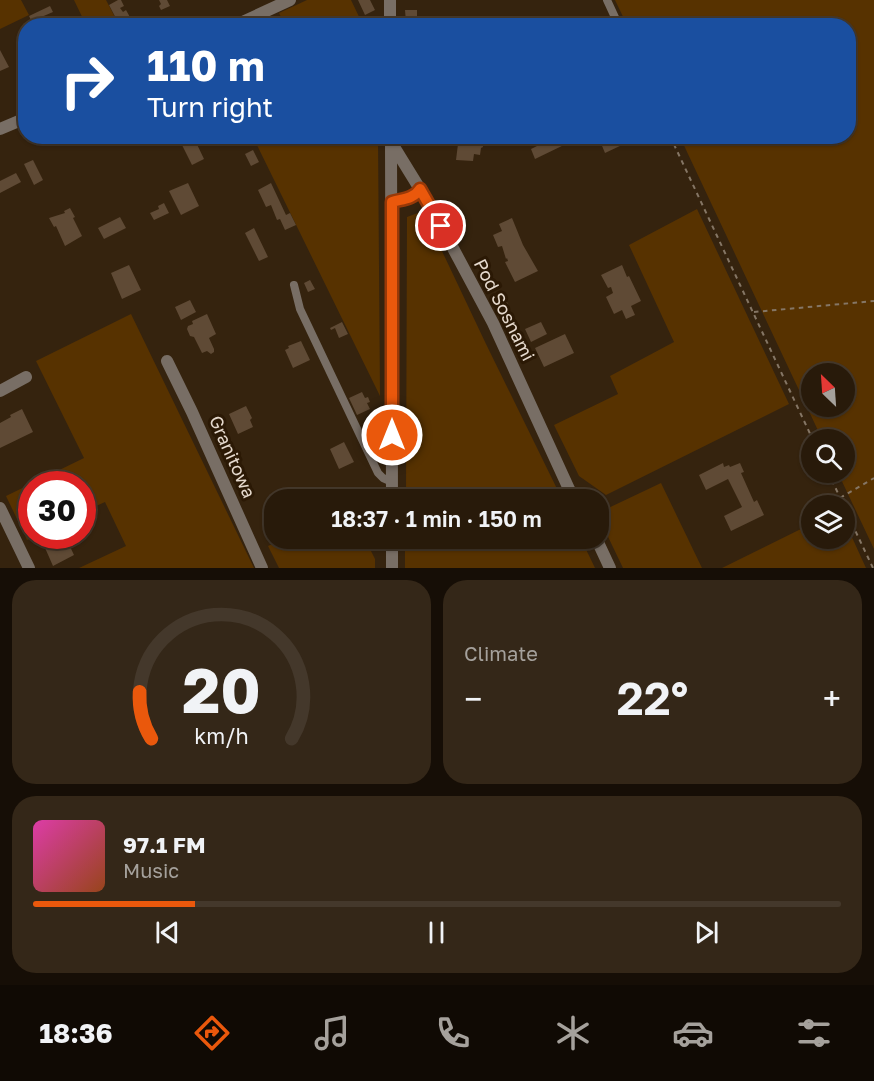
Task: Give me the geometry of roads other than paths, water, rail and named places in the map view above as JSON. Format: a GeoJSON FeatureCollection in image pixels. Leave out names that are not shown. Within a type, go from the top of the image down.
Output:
{"type":"FeatureCollection","features":[{"type":"Feature","properties":{"kind":"street"},"geometry":{"type":"LineString","coordinates":[[251,18],[290,0]]}},
{"type":"Feature","properties":{"kind":"street"},"geometry":{"type":"LineString","coordinates":[[390,0],[390,18]]}},
{"type":"Feature","properties":{"kind":"street"},"geometry":{"type":"LineString","coordinates":[[0,129],[18,121]]}},
{"type":"Feature","properties":{"kind":"street"},"geometry":{"type":"LineString","coordinates":[[391,144],[392,489]]}},
{"type":"Feature","properties":{"kind":"street","name":"Pod Sosnami"},"geometry":{"type":"LineString","coordinates":[[394,144],[493,323],[569,489]]}},
{"type":"Feature","properties":{"kind":"street","name":"Granitowa"},"geometry":{"type":"LineString","coordinates":[[167,361],[262,568]]}},
{"type":"Feature","properties":{"kind":"street"},"geometry":{"type":"LineString","coordinates":[[0,391],[26,377]]}},
{"type":"Feature","properties":{"kind":"street"},"geometry":{"type":"LineString","coordinates":[[0,508],[29,568]]}},
{"type":"Feature","properties":{"kind":"street"},"geometry":{"type":"LineString","coordinates":[[392,549],[392,568]]}},
{"type":"Feature","properties":{"kind":"street"},"geometry":{"type":"LineString","coordinates":[[601,549],[610,568]]}},
{"type":"Feature","properties":{"kind":"lane"},"geometry":{"type":"LineString","coordinates":[[607,0],[615,18]]}},
{"type":"Feature","properties":{"kind":"lane"},"geometry":{"type":"LineString","coordinates":[[392,202],[411,197],[420,189]]}},
{"type":"Feature","properties":{"kind":"lane"},"geometry":{"type":"LineString","coordinates":[[294,285],[300,309],[378,473],[392,482]]}}]}
